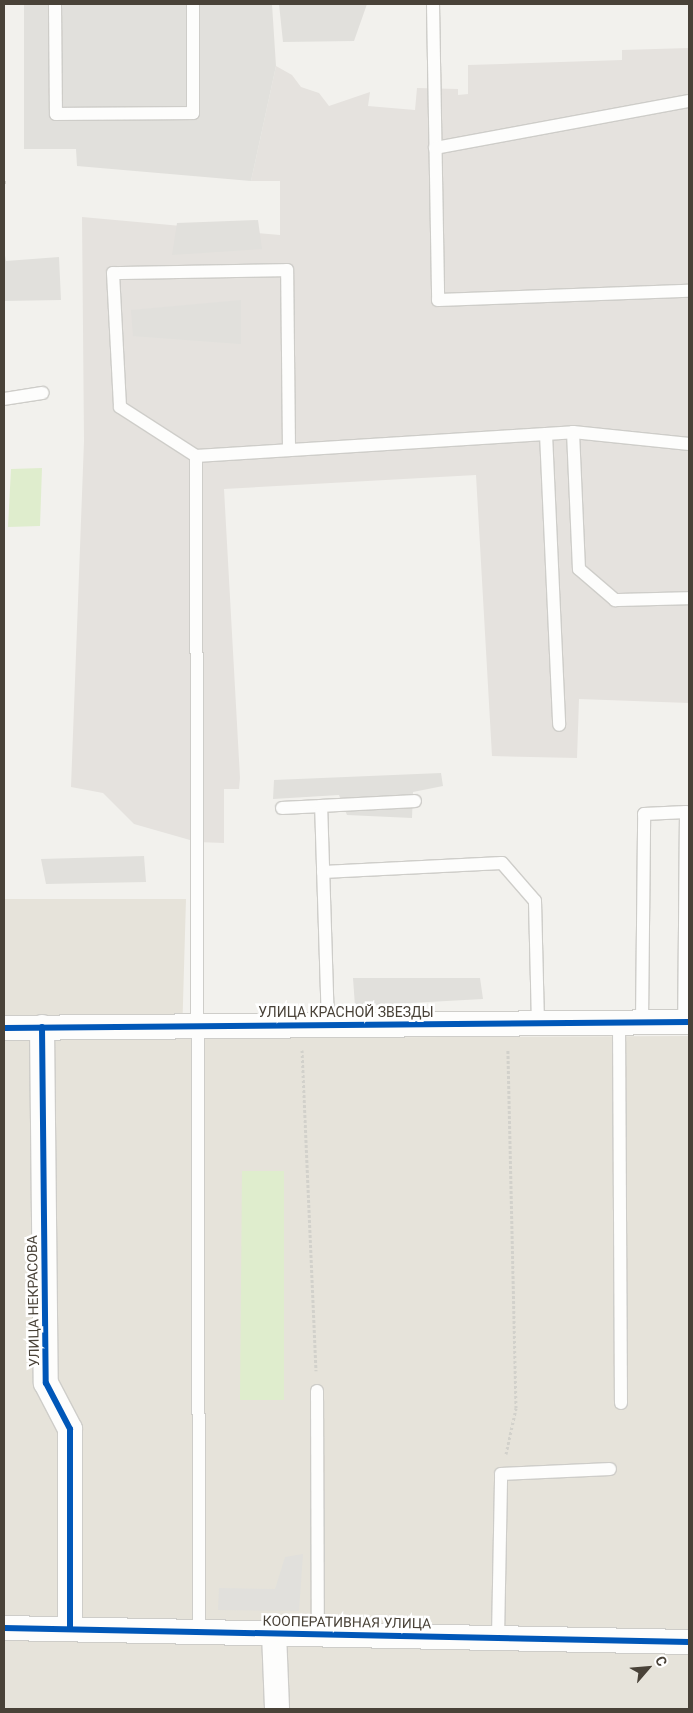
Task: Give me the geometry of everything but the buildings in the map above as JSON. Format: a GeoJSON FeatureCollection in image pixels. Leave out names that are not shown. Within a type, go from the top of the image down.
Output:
{"type":"FeatureCollection","features":[{"type":"Feature","properties":{"kind":"street","name":"УЛИЦА КРАСНОЙ ЗВЕЗДЫ"},"geometry":{"type":"LineString","coordinates":[[4,1028],[686,1022]]}},
{"type":"Feature","properties":{"kind":"street","name":"УЛИЦА НЕКРАСОВА"},"geometry":{"type":"LineString","coordinates":[[42,1027],[46,1383],[70,1429],[70,1629]]}},
{"type":"Feature","properties":{"kind":"street","name":"КООПЕРАТИВНАЯ УЛИЦА"},"geometry":{"type":"LineString","coordinates":[[4,1628],[689,1642]]}},
{"type":"Feature","properties":{"kind":"street"},"geometry":{"type":"LineString","coordinates":[[274,1633],[277,1709]]}},
{"type":"Feature","properties":{"kind":"lane"},"geometry":{"type":"LineString","coordinates":[[55,4],[56,114],[75,114],[193,113],[193,4]]}},
{"type":"Feature","properties":{"kind":"lane"},"geometry":{"type":"LineString","coordinates":[[434,4],[438,300],[689,291]]}},
{"type":"Feature","properties":{"kind":"lane"},"geometry":{"type":"LineString","coordinates":[[435,148],[689,101]]}},
{"type":"Feature","properties":{"kind":"lane"},"geometry":{"type":"LineString","coordinates":[[288,449],[287,270],[113,273],[120,407],[196,456],[573,432],[689,444]]}},
{"type":"Feature","properties":{"kind":"lane"},"geometry":{"type":"LineString","coordinates":[[4,399],[43,393]]}},
{"type":"Feature","properties":{"kind":"lane"},"geometry":{"type":"LineString","coordinates":[[573,432],[579,568],[615,600],[689,598]]}},
{"type":"Feature","properties":{"kind":"lane"},"geometry":{"type":"LineString","coordinates":[[546,434],[559,725]]}},
{"type":"Feature","properties":{"kind":"lane"},"geometry":{"type":"LineString","coordinates":[[196,456],[198,1632]]}},
{"type":"Feature","properties":{"kind":"lane"},"geometry":{"type":"LineString","coordinates":[[282,808],[415,801]]}},
{"type":"Feature","properties":{"kind":"lane"},"geometry":{"type":"LineString","coordinates":[[321,806],[328,1025]]}},
{"type":"Feature","properties":{"kind":"lane"},"geometry":{"type":"LineString","coordinates":[[642,1022],[644,814],[686,812],[686,1022]]}},
{"type":"Feature","properties":{"kind":"lane"},"geometry":{"type":"LineString","coordinates":[[323,872],[502,863],[536,901],[538,1023]]}},
{"type":"Feature","properties":{"kind":"lane"},"geometry":{"type":"LineString","coordinates":[[619,1023],[621,1403]]}},
{"type":"Feature","properties":{"kind":"lane"},"geometry":{"type":"LineString","coordinates":[[317,1391],[318,1634]]}},
{"type":"Feature","properties":{"kind":"lane"},"geometry":{"type":"LineString","coordinates":[[498,1637],[501,1474],[610,1469]]}},
{"type":"Feature","properties":{"kind":"path"},"geometry":{"type":"LineString","coordinates":[[501,1474],[516,1408],[508,1023]]}},
{"type":"Feature","properties":{"kind":"path"},"geometry":{"type":"LineString","coordinates":[[301,1025],[317,1391]]}},
{"type":"Feature","properties":{"kind":"shaded area"},"geometry":{"type":"Polygon","coordinates":[[[24,4],[272,4],[276,66],[251,181],[77,166],[76,149],[24,149],[24,4]]]}},
{"type":"Feature","properties":{"kind":"shaded area"},"geometry":{"type":"Polygon","coordinates":[[[279,4],[367,4],[354,41],[283,42],[279,4]]]}},
{"type":"Feature","properties":{"kind":"shaded area"},"geometry":{"type":"Polygon","coordinates":[[[689,48],[689,703],[579,699],[577,758],[492,756],[476,475],[224,489],[240,778],[239,789],[224,789],[224,843],[197,842],[134,824],[103,793],[71,787],[84,441],[82,217],[280,235],[280,181],[251,181],[276,66],[292,75],[301,87],[319,93],[329,106],[370,92],[368,106],[415,110],[417,88],[458,89],[458,95],[468,94],[468,65],[622,60],[622,50],[689,48]]]}},
{"type":"Feature","properties":{"kind":"shaded area"},"geometry":{"type":"Polygon","coordinates":[[[258,220],[262,249],[172,255],[177,223],[258,220]]]}},
{"type":"Feature","properties":{"kind":"shaded area"},"geometry":{"type":"Polygon","coordinates":[[[4,250],[6,261],[59,257],[61,300],[4,301],[4,250]]]}},
{"type":"Feature","properties":{"kind":"shaded area"},"geometry":{"type":"Polygon","coordinates":[[[241,300],[241,344],[133,336],[131,310],[241,300]]]}},
{"type":"Feature","properties":{"kind":"shaded area"},"geometry":{"type":"Polygon","coordinates":[[[441,773],[443,786],[413,792],[412,818],[347,815],[339,795],[273,799],[274,780],[441,773]]]}},
{"type":"Feature","properties":{"kind":"shaded area"},"geometry":{"type":"Polygon","coordinates":[[[144,856],[146,882],[46,884],[41,859],[144,856]]]}},
{"type":"Feature","properties":{"kind":"shaded area"},"geometry":{"type":"Polygon","coordinates":[[[4,899],[186,899],[182,1038],[689,1036],[689,1709],[4,1709],[4,899]]]}},
{"type":"Feature","properties":{"kind":"shaded area"},"geometry":{"type":"Polygon","coordinates":[[[353,978],[480,978],[483,999],[355,1006],[353,978]]]}},
{"type":"Feature","properties":{"kind":"shaded area"},"geometry":{"type":"Polygon","coordinates":[[[303,1554],[299,1611],[218,1610],[219,1588],[275,1589],[285,1557],[303,1554]]]}},
{"type":"Feature","properties":{"kind":"green space"},"geometry":{"type":"Polygon","coordinates":[[[42,468],[40,526],[8,527],[11,469],[42,468]]]}},
{"type":"Feature","properties":{"kind":"green space"},"geometry":{"type":"Polygon","coordinates":[[[242,1171],[284,1171],[284,1400],[240,1400],[242,1171]]]}},
{"type":"Feature","properties":{"kind":"cycle path"},"geometry":{"type":"LineString","coordinates":[[4,1028],[689,1022]]}},
{"type":"Feature","properties":{"kind":"cycle path"},"geometry":{"type":"LineString","coordinates":[[42,1027],[46,1383],[70,1429],[70,1629]]}},
{"type":"Feature","properties":{"kind":"cycle path"},"geometry":{"type":"LineString","coordinates":[[4,1628],[689,1642]]}}]}
